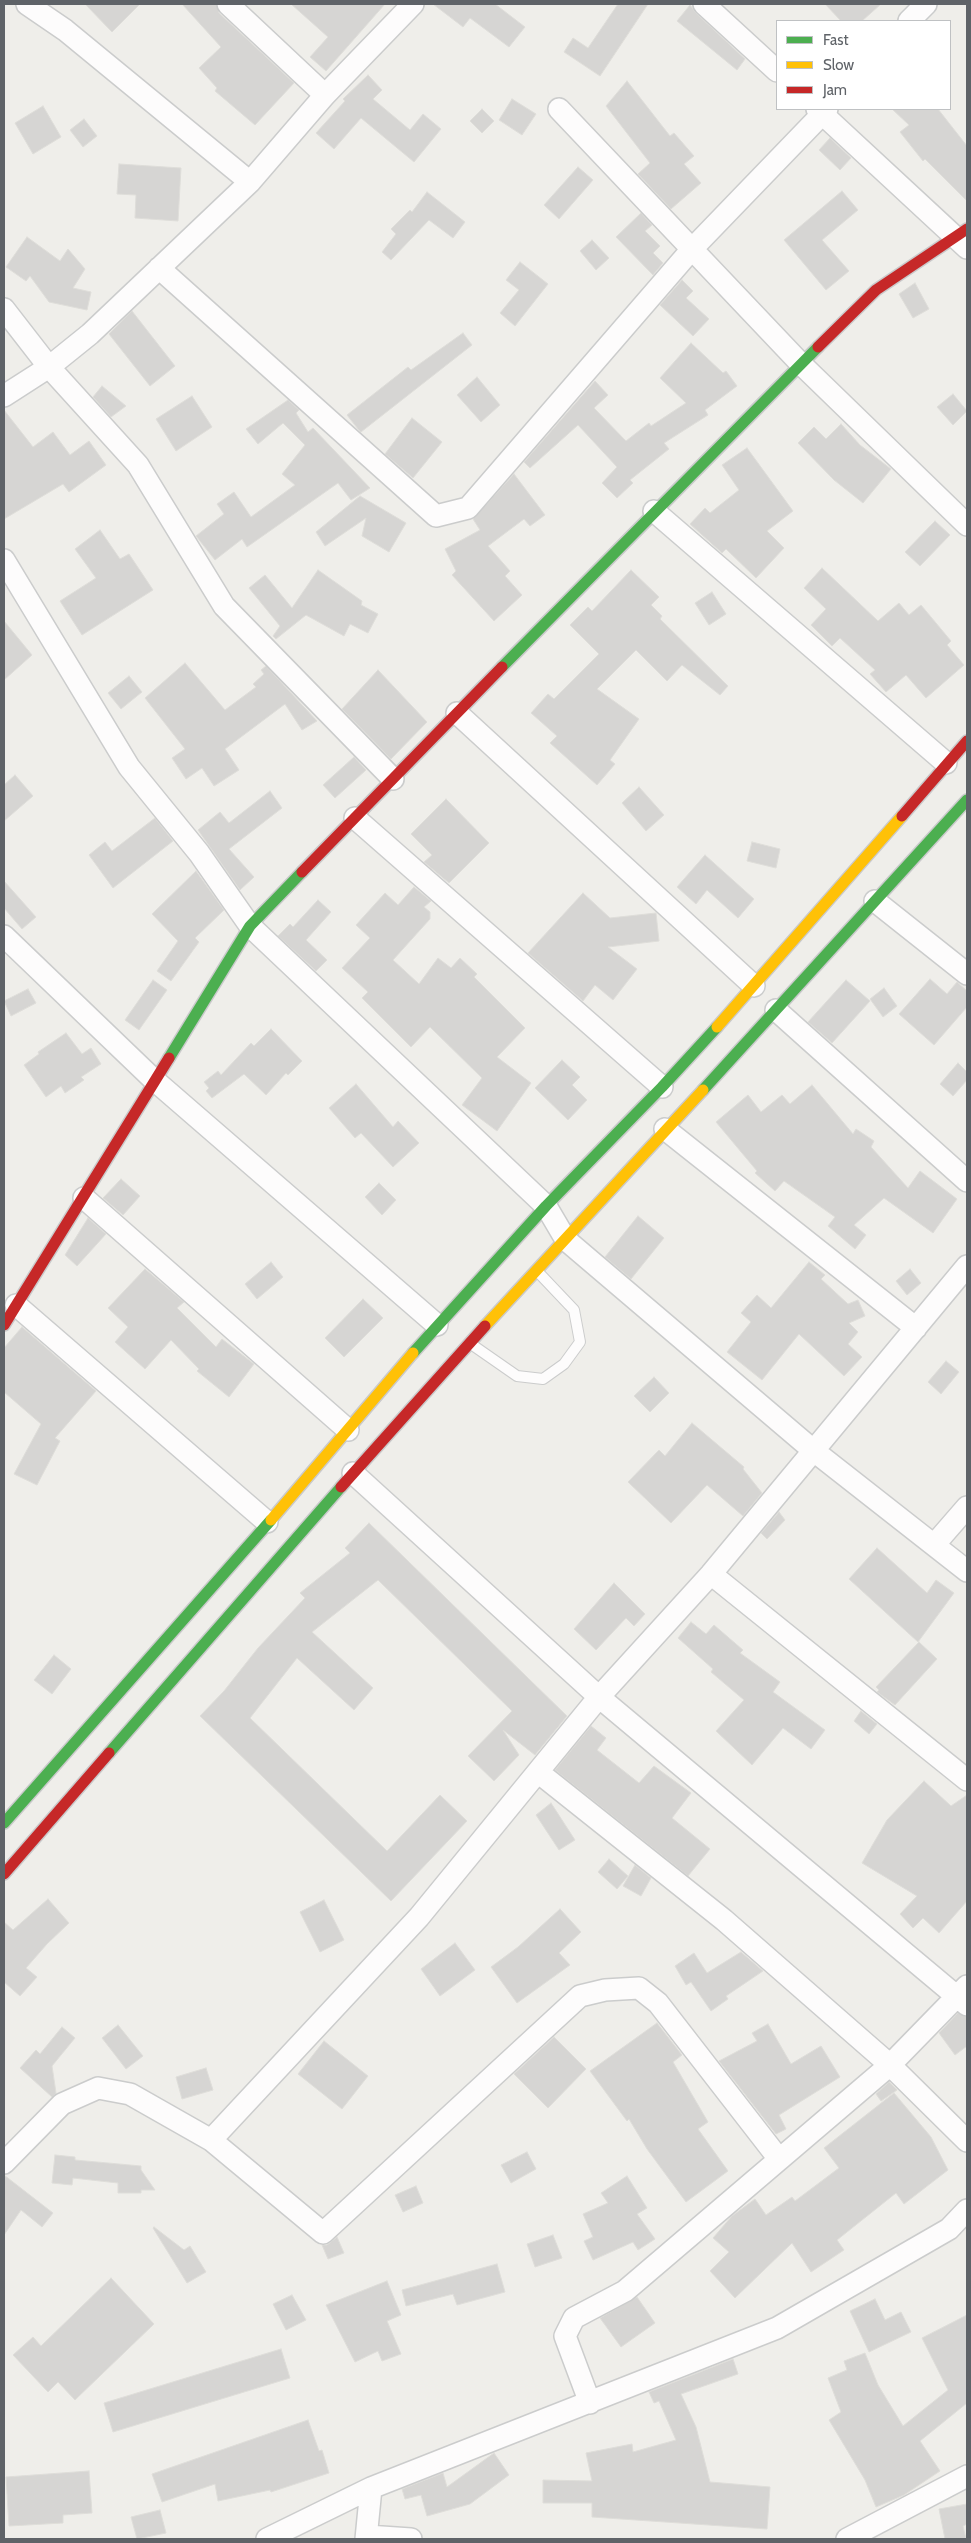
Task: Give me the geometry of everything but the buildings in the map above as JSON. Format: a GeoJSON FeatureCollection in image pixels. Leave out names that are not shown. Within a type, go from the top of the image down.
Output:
{"type":"FeatureCollection","features":[{"type":"Feature","properties":{"kind":"main road"},"geometry":{"type":"LineString","coordinates":[[4,1325],[250,926],[654,511],[876,290],[964,238]]}},
{"type":"Feature","properties":{"kind":"main road"},"geometry":{"type":"LineString","coordinates":[[4,1823],[348,1430],[436,1325],[546,1206],[662,1087],[754,986],[967,741]]}},
{"type":"Feature","properties":{"kind":"main road"},"geometry":{"type":"LineString","coordinates":[[4,1874],[353,1473],[469,1343],[566,1240],[967,800]]}},
{"type":"Feature","properties":{"kind":"street"},"geometry":{"type":"LineString","coordinates":[[27,4],[92,52],[250,182]]}},
{"type":"Feature","properties":{"kind":"street"},"geometry":{"type":"LineString","coordinates":[[228,4],[325,96]]}},
{"type":"Feature","properties":{"kind":"street"},"geometry":{"type":"LineString","coordinates":[[4,396],[49,367],[90,334],[250,182],[325,96],[414,4]]}},
{"type":"Feature","properties":{"kind":"street"},"geometry":{"type":"LineString","coordinates":[[704,4],[776,70]]}},
{"type":"Feature","properties":{"kind":"street"},"geometry":{"type":"LineString","coordinates":[[910,20],[926,4]]}},
{"type":"Feature","properties":{"kind":"street"},"geometry":{"type":"LineString","coordinates":[[559,109],[801,364],[967,525]]}},
{"type":"Feature","properties":{"kind":"street"},"geometry":{"type":"LineString","coordinates":[[159,268],[436,516],[468,508],[692,249],[822,110],[964,238]]}},
{"type":"Feature","properties":{"kind":"street"},"geometry":{"type":"LineString","coordinates":[[4,309],[49,367],[138,465],[224,606],[393,779]]}},
{"type":"Feature","properties":{"kind":"street"},"geometry":{"type":"LineString","coordinates":[[654,511],[946,763]]}},
{"type":"Feature","properties":{"kind":"street"},"geometry":{"type":"LineString","coordinates":[[4,560],[129,766],[199,853],[250,926],[546,1206],[566,1240],[814,1451],[967,1570]]}},
{"type":"Feature","properties":{"kind":"street"},"geometry":{"type":"LineString","coordinates":[[457,713],[754,986]]}},
{"type":"Feature","properties":{"kind":"street"},"geometry":{"type":"LineString","coordinates":[[355,818],[662,1087]]}},
{"type":"Feature","properties":{"kind":"street"},"geometry":{"type":"LineString","coordinates":[[875,901],[967,974]]}},
{"type":"Feature","properties":{"kind":"street"},"geometry":{"type":"LineString","coordinates":[[4,936],[154,1079],[436,1325]]}},
{"type":"Feature","properties":{"kind":"street"},"geometry":{"type":"LineString","coordinates":[[776,1010],[967,1181]]}},
{"type":"Feature","properties":{"kind":"street"},"geometry":{"type":"LineString","coordinates":[[666,1130],[916,1328]]}},
{"type":"Feature","properties":{"kind":"street"},"geometry":{"type":"LineString","coordinates":[[84,1198],[348,1430]]}},
{"type":"Feature","properties":{"kind":"street"},"geometry":{"type":"LineString","coordinates":[[211,2140],[420,1918],[599,1697],[711,1574],[967,1266]]}},
{"type":"Feature","properties":{"kind":"street"},"geometry":{"type":"LineString","coordinates":[[16,1305],[267,1522]]}},
{"type":"Feature","properties":{"kind":"street"},"geometry":{"type":"LineString","coordinates":[[353,1473],[599,1697],[964,1996],[890,2065],[625,2291],[574,2318],[565,2336],[590,2403]]}},
{"type":"Feature","properties":{"kind":"street"},"geometry":{"type":"LineString","coordinates":[[934,1545],[967,1507]]}},
{"type":"Feature","properties":{"kind":"street"},"geometry":{"type":"LineString","coordinates":[[711,1574],[967,1780]]}},
{"type":"Feature","properties":{"kind":"street"},"geometry":{"type":"LineString","coordinates":[[538,1772],[724,1920],[890,2065],[967,2141]]}},
{"type":"Feature","properties":{"kind":"street"},"geometry":{"type":"LineString","coordinates":[[4,2163],[62,2104],[98,2088],[130,2094],[211,2140],[323,2233],[580,1996],[605,1990],[639,1988],[658,2003],[778,2159]]}},
{"type":"Feature","properties":{"kind":"street"},"geometry":{"type":"LineString","coordinates":[[267,2539],[371,2488],[777,2328],[949,2229],[967,2210]]}},
{"type":"Feature","properties":{"kind":"street"},"geometry":{"type":"LineString","coordinates":[[847,2539],[967,2476]]}},
{"type":"Feature","properties":{"kind":"street"},"geometry":{"type":"LineString","coordinates":[[371,2488],[367,2538],[411,2539]]}},
{"type":"Feature","properties":{"kind":"lane"},"geometry":{"type":"LineString","coordinates":[[469,1343],[518,1376],[543,1380],[564,1364],[580,1342],[574,1310],[536,1270]]}},
{"type":"Feature","properties":{"kind":"traffic: fast"},"geometry":{"type":"LineString","coordinates":[[502,667],[818,347]]}},
{"type":"Feature","properties":{"kind":"traffic: fast"},"geometry":{"type":"LineString","coordinates":[[703,1090],[967,800]]}},
{"type":"Feature","properties":{"kind":"traffic: fast"},"geometry":{"type":"LineString","coordinates":[[169,1058],[250,926],[302,872]]}},
{"type":"Feature","properties":{"kind":"traffic: fast"},"geometry":{"type":"LineString","coordinates":[[413,1353],[546,1206],[662,1087],[717,1027]]}},
{"type":"Feature","properties":{"kind":"traffic: fast"},"geometry":{"type":"LineString","coordinates":[[109,1753],[341,1487]]}},
{"type":"Feature","properties":{"kind":"traffic: fast"},"geometry":{"type":"LineString","coordinates":[[4,1823],[271,1520]]}},
{"type":"Feature","properties":{"kind":"traffic: slow"},"geometry":{"type":"LineString","coordinates":[[717,1027],[902,816]]}},
{"type":"Feature","properties":{"kind":"traffic: slow"},"geometry":{"type":"LineString","coordinates":[[485,1326],[703,1090]]}},
{"type":"Feature","properties":{"kind":"traffic: slow"},"geometry":{"type":"LineString","coordinates":[[271,1520],[413,1353]]}},
{"type":"Feature","properties":{"kind":"traffic: jam"},"geometry":{"type":"LineString","coordinates":[[818,347],[876,290],[967,229]]}},
{"type":"Feature","properties":{"kind":"traffic: jam"},"geometry":{"type":"LineString","coordinates":[[302,872],[502,667]]}},
{"type":"Feature","properties":{"kind":"traffic: jam"},"geometry":{"type":"LineString","coordinates":[[902,816],[967,741]]}},
{"type":"Feature","properties":{"kind":"traffic: jam"},"geometry":{"type":"LineString","coordinates":[[4,1325],[169,1058]]}},
{"type":"Feature","properties":{"kind":"traffic: jam"},"geometry":{"type":"LineString","coordinates":[[341,1487],[485,1326]]}},
{"type":"Feature","properties":{"kind":"traffic: jam"},"geometry":{"type":"LineString","coordinates":[[4,1874],[109,1753]]}}]}
